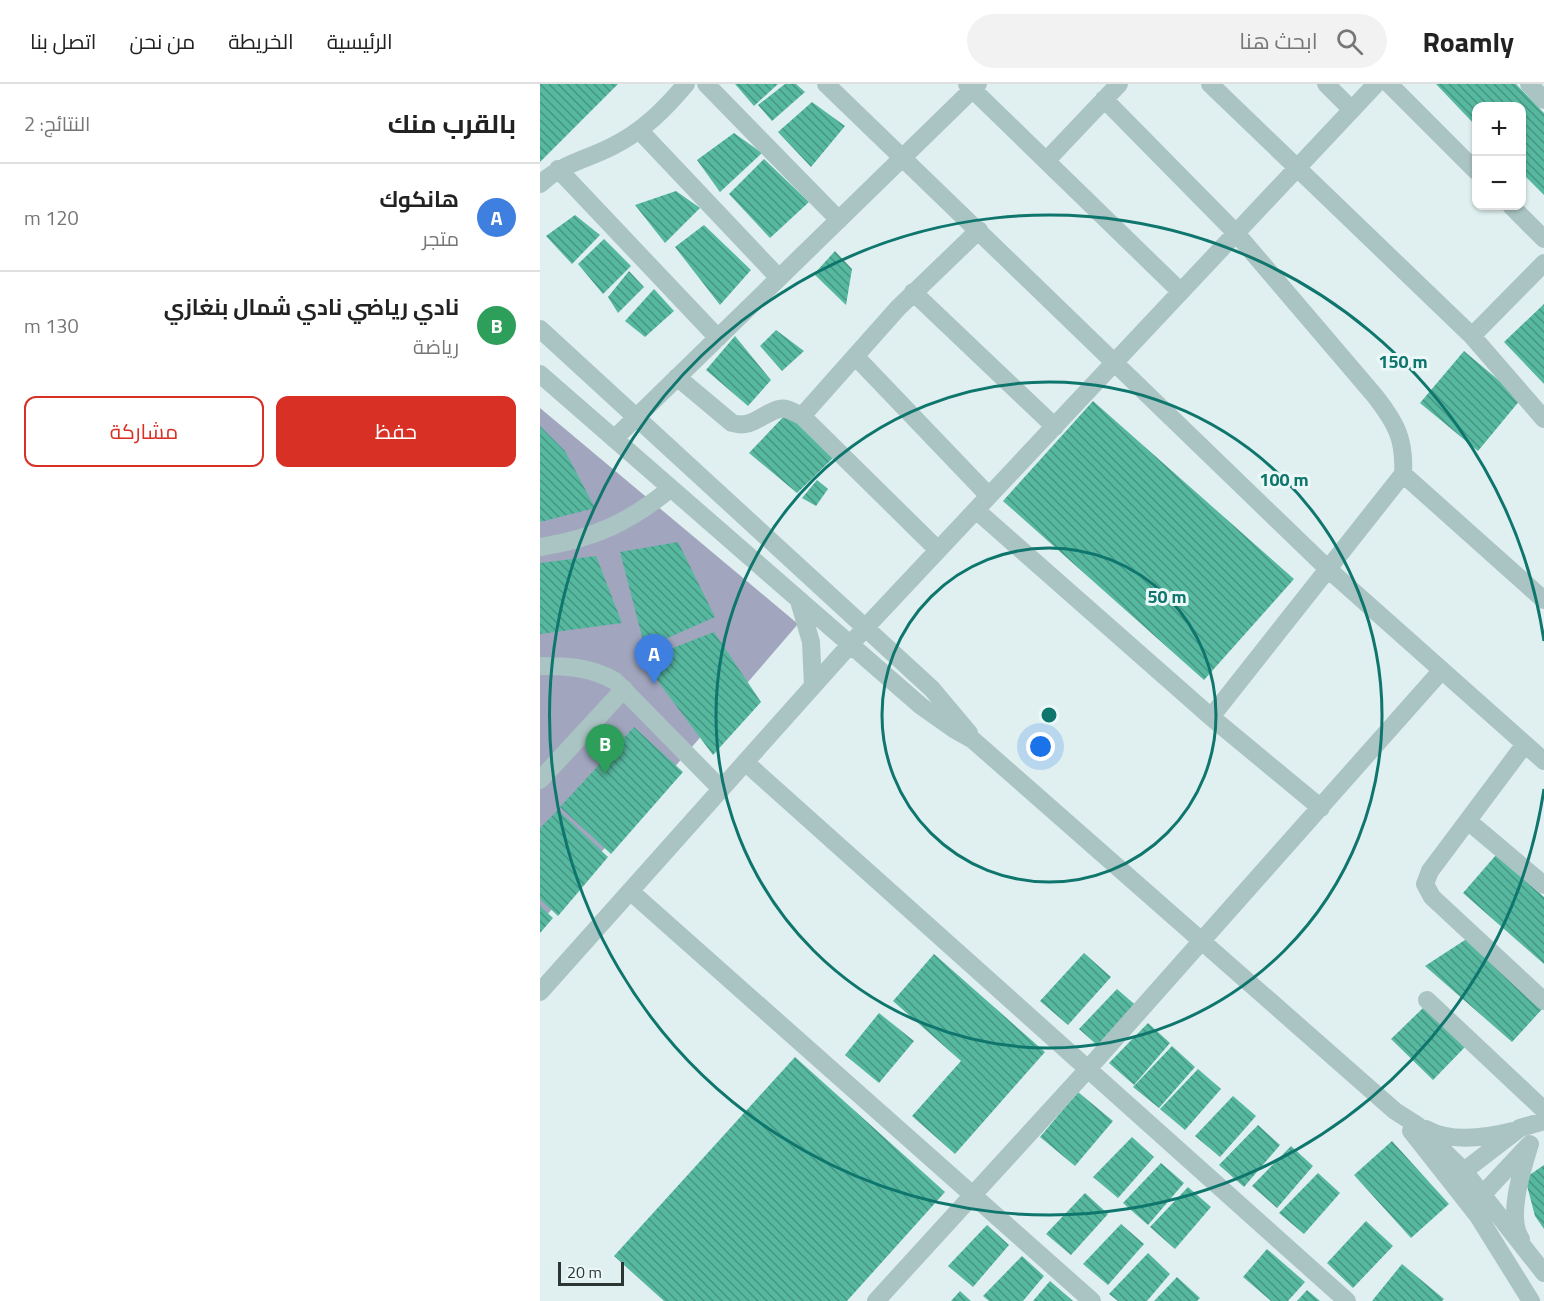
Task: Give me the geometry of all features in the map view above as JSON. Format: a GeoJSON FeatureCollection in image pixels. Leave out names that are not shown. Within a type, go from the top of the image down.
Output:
{"type":"FeatureCollection","features":[{"type":"Feature","properties":{"kind":"street"},"geometry":{"type":"LineString","coordinates":[[540,184],[558,169],[614,146],[639,130],[661,113],[687,84]]}},
{"type":"Feature","properties":{"kind":"street"},"geometry":{"type":"LineString","coordinates":[[706,84],[839,220]]}},
{"type":"Feature","properties":{"kind":"street"},"geometry":{"type":"LineString","coordinates":[[826,84],[1328,569],[1544,761]]}},
{"type":"Feature","properties":{"kind":"street"},"geometry":{"type":"LineString","coordinates":[[1046,161],[1119,84]]}},
{"type":"Feature","properties":{"kind":"street"},"geometry":{"type":"LineString","coordinates":[[1210,84],[1472,336],[1544,419]]}},
{"type":"Feature","properties":{"kind":"street"},"geometry":{"type":"LineString","coordinates":[[1326,84],[1352,110]]}},
{"type":"Feature","properties":{"kind":"street"},"geometry":{"type":"LineString","coordinates":[[540,992],[850,644],[1376,84]]}},
{"type":"Feature","properties":{"kind":"street"},"geometry":{"type":"LineString","coordinates":[[1389,84],[1472,167]]}},
{"type":"Feature","properties":{"kind":"street"},"geometry":{"type":"LineString","coordinates":[[1529,84],[1544,100]]}},
{"type":"Feature","properties":{"kind":"street"},"geometry":{"type":"LineString","coordinates":[[614,439],[904,157],[972,86],[1181,292]]}},
{"type":"Feature","properties":{"kind":"street"},"geometry":{"type":"LineString","coordinates":[[1104,99],[1236,234],[1338,352],[1388,413],[1398,432],[1404,454],[1403,474],[1211,717]]}},
{"type":"Feature","properties":{"kind":"street"},"geometry":{"type":"LineString","coordinates":[[639,130],[779,278]]}},
{"type":"Feature","properties":{"kind":"street"},"geometry":{"type":"LineString","coordinates":[[558,169],[718,338]]}},
{"type":"Feature","properties":{"kind":"street"},"geometry":{"type":"LineString","coordinates":[[1514,210],[1544,239]]}},
{"type":"Feature","properties":{"kind":"street"},"geometry":{"type":"LineString","coordinates":[[802,416],[913,292],[979,230]]}},
{"type":"Feature","properties":{"kind":"street"},"geometry":{"type":"LineString","coordinates":[[1472,336],[1544,263]]}},
{"type":"Feature","properties":{"kind":"street"},"geometry":{"type":"LineString","coordinates":[[913,292],[1054,427]]}},
{"type":"Feature","properties":{"kind":"street"},"geometry":{"type":"LineString","coordinates":[[540,329],[937,695],[973,740],[1395,1111],[1437,1136],[1525,1136]]}},
{"type":"Feature","properties":{"kind":"street"},"geometry":{"type":"LineString","coordinates":[[856,357],[989,496]]}},
{"type":"Feature","properties":{"kind":"street"},"geometry":{"type":"LineString","coordinates":[[540,374],[921,706],[973,740]]}},
{"type":"Feature","properties":{"kind":"street"},"geometry":{"type":"LineString","coordinates":[[677,377],[732,423],[749,424],[779,409],[787,409],[802,416],[938,550]]}},
{"type":"Feature","properties":{"kind":"street"},"geometry":{"type":"LineString","coordinates":[[1403,474],[1544,600]]}},
{"type":"Feature","properties":{"kind":"street"},"geometry":{"type":"LineString","coordinates":[[540,547],[585,538],[608,529],[637,514],[671,488]]}},
{"type":"Feature","properties":{"kind":"street"},"geometry":{"type":"LineString","coordinates":[[976,510],[1211,717],[1321,808]]}},
{"type":"Feature","properties":{"kind":"street"},"geometry":{"type":"LineString","coordinates":[[799,600],[811,642],[813,686]]}},
{"type":"Feature","properties":{"kind":"street"},"geometry":{"type":"LineString","coordinates":[[540,666],[574,667],[604,675],[624,689],[721,789]]}},
{"type":"Feature","properties":{"kind":"street"},"geometry":{"type":"LineString","coordinates":[[876,1301],[1203,942],[1442,670]]}},
{"type":"Feature","properties":{"kind":"street"},"geometry":{"type":"LineString","coordinates":[[540,780],[624,689]]}},
{"type":"Feature","properties":{"kind":"street"},"geometry":{"type":"LineString","coordinates":[[1525,744],[1430,871],[1425,884],[1432,897],[1544,1000]]}},
{"type":"Feature","properties":{"kind":"street"},"geometry":{"type":"LineString","coordinates":[[745,762],[1347,1301]]}},
{"type":"Feature","properties":{"kind":"street"},"geometry":{"type":"LineString","coordinates":[[1468,821],[1544,885]]}},
{"type":"Feature","properties":{"kind":"street"},"geometry":{"type":"LineString","coordinates":[[630,891],[1092,1301]]}},
{"type":"Feature","properties":{"kind":"street"},"geometry":{"type":"LineString","coordinates":[[1427,1000],[1544,1110]]}},
{"type":"Feature","properties":{"kind":"street"},"geometry":{"type":"LineString","coordinates":[[1395,1111],[1478,1216],[1525,1299]]}},
{"type":"Feature","properties":{"kind":"street"},"geometry":{"type":"LineString","coordinates":[[1478,1216],[1483,1194],[1525,1136],[1544,1121]]}},
{"type":"Feature","properties":{"kind":"street"},"geometry":{"type":"LineString","coordinates":[[1417,1125],[1464,1171],[1532,1255]]}},
{"type":"Feature","properties":{"kind":"street"},"geometry":{"type":"LineString","coordinates":[[1444,1174],[1464,1171],[1525,1136],[1544,1128]]}},
{"type":"Feature","properties":{"kind":"street"},"geometry":{"type":"LineString","coordinates":[[1525,1136],[1517,1189],[1518,1234],[1544,1273]]}},
{"type":"Feature","properties":{"kind":"shaded area"},"geometry":{"type":"Polygon","coordinates":[[[540,408],[798,624],[540,923],[540,408]]]}},
{"type":"Feature","properties":{"kind":"building"},"geometry":{"type":"Polygon","coordinates":[[[540,84],[618,84],[540,162],[540,84]]]}},
{"type":"Feature","properties":{"kind":"building"},"geometry":{"type":"Polygon","coordinates":[[[735,84],[778,84],[754,106],[735,84]]]}},
{"type":"Feature","properties":{"kind":"building"},"geometry":{"type":"Polygon","coordinates":[[[785,84],[796,84],[805,92],[772,121],[758,105],[785,84]]]}},
{"type":"Feature","properties":{"kind":"building"},"geometry":{"type":"Polygon","coordinates":[[[1436,84],[1516,84],[1544,113],[1544,195],[1526,177],[1526,102],[1472,102],[1472,122],[1436,84]]]}},
{"type":"Feature","properties":{"kind":"building"},"geometry":{"type":"Polygon","coordinates":[[[812,102],[845,126],[811,167],[778,132],[812,102]]]}},
{"type":"Feature","properties":{"kind":"building"},"geometry":{"type":"Polygon","coordinates":[[[734,133],[762,153],[720,192],[697,160],[734,133]]]}},
{"type":"Feature","properties":{"kind":"building"},"geometry":{"type":"Polygon","coordinates":[[[764,159],[809,202],[770,238],[729,194],[764,159]]]}},
{"type":"Feature","properties":{"kind":"building"},"geometry":{"type":"Polygon","coordinates":[[[676,191],[700,208],[665,243],[635,205],[676,191]]]}},
{"type":"Feature","properties":{"kind":"building"},"geometry":{"type":"Polygon","coordinates":[[[575,215],[600,235],[572,264],[546,236],[575,215]]]}},
{"type":"Feature","properties":{"kind":"building"},"geometry":{"type":"Polygon","coordinates":[[[704,225],[751,270],[720,305],[675,247],[704,225]]]}},
{"type":"Feature","properties":{"kind":"building"},"geometry":{"type":"Polygon","coordinates":[[[604,239],[631,266],[603,294],[578,264],[604,239]]]}},
{"type":"Feature","properties":{"kind":"building"},"geometry":{"type":"Polygon","coordinates":[[[835,251],[852,269],[846,305],[814,274],[835,251]]]}},
{"type":"Feature","properties":{"kind":"building"},"geometry":{"type":"Polygon","coordinates":[[[629,271],[644,287],[618,313],[608,297],[629,271]]]}},
{"type":"Feature","properties":{"kind":"building"},"geometry":{"type":"Polygon","coordinates":[[[654,289],[674,311],[645,337],[625,321],[654,289]]]}},
{"type":"Feature","properties":{"kind":"building"},"geometry":{"type":"Polygon","coordinates":[[[1544,304],[1544,384],[1504,342],[1544,304]]]}},
{"type":"Feature","properties":{"kind":"building"},"geometry":{"type":"Polygon","coordinates":[[[776,330],[804,351],[782,371],[760,346],[776,330]]]}},
{"type":"Feature","properties":{"kind":"building"},"geometry":{"type":"Polygon","coordinates":[[[735,336],[771,380],[748,406],[706,370],[735,336]]]}},
{"type":"Feature","properties":{"kind":"building"},"geometry":{"type":"Polygon","coordinates":[[[1464,351],[1521,399],[1478,451],[1420,403],[1464,351]]]}},
{"type":"Feature","properties":{"kind":"building"},"geometry":{"type":"Polygon","coordinates":[[[1093,401],[1294,579],[1204,680],[1003,501],[1093,401]]]}},
{"type":"Feature","properties":{"kind":"building"},"geometry":{"type":"Polygon","coordinates":[[[787,413],[833,458],[797,493],[749,453],[787,413]]]}},
{"type":"Feature","properties":{"kind":"building"},"geometry":{"type":"Polygon","coordinates":[[[540,426],[565,451],[595,508],[540,522],[540,426]]]}},
{"type":"Feature","properties":{"kind":"building"},"geometry":{"type":"Polygon","coordinates":[[[817,480],[828,489],[816,506],[802,498],[817,480]]]}},
{"type":"Feature","properties":{"kind":"building"},"geometry":{"type":"Polygon","coordinates":[[[678,542],[715,617],[645,648],[620,552],[678,542]]]}},
{"type":"Feature","properties":{"kind":"building"},"geometry":{"type":"Polygon","coordinates":[[[596,556],[622,623],[540,634],[540,563],[596,556]]]}},
{"type":"Feature","properties":{"kind":"building"},"geometry":{"type":"Polygon","coordinates":[[[714,632],[761,702],[713,755],[642,660],[714,632]]]}},
{"type":"Feature","properties":{"kind":"building"},"geometry":{"type":"Polygon","coordinates":[[[634,727],[683,772],[611,854],[560,807],[634,727]]]}},
{"type":"Feature","properties":{"kind":"building"},"geometry":{"type":"Polygon","coordinates":[[[558,810],[608,857],[558,916],[540,899],[540,828],[558,810]]]}},
{"type":"Feature","properties":{"kind":"building"},"geometry":{"type":"Polygon","coordinates":[[[1496,855],[1544,897],[1544,964],[1463,893],[1496,855]]]}},
{"type":"Feature","properties":{"kind":"building"},"geometry":{"type":"Polygon","coordinates":[[[540,906],[553,918],[540,933],[540,906]]]}},
{"type":"Feature","properties":{"kind":"building"},"geometry":{"type":"Polygon","coordinates":[[[1468,938],[1544,1007],[1512,1042],[1425,966],[1468,938]]]}},
{"type":"Feature","properties":{"kind":"building"},"geometry":{"type":"Polygon","coordinates":[[[1084,953],[1111,977],[1068,1025],[1040,1001],[1084,953]]]}},
{"type":"Feature","properties":{"kind":"building"},"geometry":{"type":"Polygon","coordinates":[[[934,954],[1045,1052],[955,1154],[912,1116],[961,1061],[893,1001],[934,954]]]}},
{"type":"Feature","properties":{"kind":"building"},"geometry":{"type":"Polygon","coordinates":[[[1117,989],[1140,1009],[1104,1051],[1079,1029],[1117,989]]]}},
{"type":"Feature","properties":{"kind":"building"},"geometry":{"type":"Polygon","coordinates":[[[1424,1007],[1465,1047],[1433,1080],[1391,1039],[1424,1007]]]}},
{"type":"Feature","properties":{"kind":"building"},"geometry":{"type":"Polygon","coordinates":[[[879,1013],[914,1041],[879,1083],[845,1055],[879,1013]]]}},
{"type":"Feature","properties":{"kind":"building"},"geometry":{"type":"Polygon","coordinates":[[[1148,1023],[1170,1043],[1134,1085],[1109,1063],[1148,1023]]]}},
{"type":"Feature","properties":{"kind":"building"},"geometry":{"type":"Polygon","coordinates":[[[1172,1046],[1195,1067],[1159,1108],[1133,1087],[1172,1046]]]}},
{"type":"Feature","properties":{"kind":"building"},"geometry":{"type":"Polygon","coordinates":[[[795,1057],[945,1192],[847,1301],[664,1301],[614,1256],[795,1057]]]}},
{"type":"Feature","properties":{"kind":"building"},"geometry":{"type":"Polygon","coordinates":[[[1198,1069],[1221,1089],[1185,1130],[1160,1109],[1198,1069]]]}},
{"type":"Feature","properties":{"kind":"building"},"geometry":{"type":"Polygon","coordinates":[[[1078,1092],[1113,1121],[1075,1166],[1040,1137],[1078,1092]]]}},
{"type":"Feature","properties":{"kind":"building"},"geometry":{"type":"Polygon","coordinates":[[[1233,1096],[1256,1116],[1220,1157],[1195,1136],[1233,1096]]]}},
{"type":"Feature","properties":{"kind":"building"},"geometry":{"type":"Polygon","coordinates":[[[1258,1125],[1280,1145],[1244,1187],[1219,1165],[1258,1125]]]}},
{"type":"Feature","properties":{"kind":"building"},"geometry":{"type":"Polygon","coordinates":[[[1132,1137],[1154,1157],[1118,1198],[1093,1177],[1132,1137]]]}},
{"type":"Feature","properties":{"kind":"building"},"geometry":{"type":"Polygon","coordinates":[[[1392,1141],[1449,1204],[1411,1238],[1354,1175],[1392,1141]]]}},
{"type":"Feature","properties":{"kind":"building"},"geometry":{"type":"Polygon","coordinates":[[[1291,1146],[1313,1166],[1277,1208],[1252,1186],[1291,1146]]]}},
{"type":"Feature","properties":{"kind":"building"},"geometry":{"type":"Polygon","coordinates":[[[1161,1163],[1184,1183],[1148,1225],[1123,1203],[1161,1163]]]}},
{"type":"Feature","properties":{"kind":"building"},"geometry":{"type":"Polygon","coordinates":[[[1544,1165],[1544,1229],[1535,1216],[1525,1178],[1544,1165]]]}},
{"type":"Feature","properties":{"kind":"building"},"geometry":{"type":"Polygon","coordinates":[[[1318,1173],[1340,1193],[1304,1234],[1279,1213],[1318,1173]]]}},
{"type":"Feature","properties":{"kind":"building"},"geometry":{"type":"Polygon","coordinates":[[[1188,1187],[1211,1207],[1175,1249],[1150,1227],[1188,1187]]]}},
{"type":"Feature","properties":{"kind":"building"},"geometry":{"type":"Polygon","coordinates":[[[1085,1193],[1108,1214],[1071,1255],[1046,1234],[1085,1193]]]}},
{"type":"Feature","properties":{"kind":"building"},"geometry":{"type":"Polygon","coordinates":[[[1366,1221],[1393,1246],[1353,1288],[1327,1263],[1366,1221]]]}},
{"type":"Feature","properties":{"kind":"building"},"geometry":{"type":"Polygon","coordinates":[[[1121,1224],[1144,1244],[1108,1285],[1083,1264],[1121,1224]]]}},
{"type":"Feature","properties":{"kind":"building"},"geometry":{"type":"Polygon","coordinates":[[[987,1225],[1009,1245],[973,1287],[948,1266],[987,1225]]]}},
{"type":"Feature","properties":{"kind":"building"},"geometry":{"type":"Polygon","coordinates":[[[1267,1249],[1305,1282],[1288,1301],[1271,1301],[1243,1277],[1267,1249]]]}},
{"type":"Feature","properties":{"kind":"building"},"geometry":{"type":"Polygon","coordinates":[[[1148,1253],[1170,1274],[1147,1301],[1118,1301],[1109,1294],[1148,1253]]]}},
{"type":"Feature","properties":{"kind":"building"},"geometry":{"type":"Polygon","coordinates":[[[1022,1256],[1044,1276],[1023,1301],[989,1301],[983,1296],[1022,1256]]]}},
{"type":"Feature","properties":{"kind":"building"},"geometry":{"type":"Polygon","coordinates":[[[1402,1264],[1444,1299],[1442,1301],[1372,1301],[1402,1264]]]}},
{"type":"Feature","properties":{"kind":"building"},"geometry":{"type":"Polygon","coordinates":[[[1177,1277],[1200,1298],[1197,1301],[1154,1301],[1177,1277]]]}},
{"type":"Feature","properties":{"kind":"building"},"geometry":{"type":"Polygon","coordinates":[[[1050,1281],[1073,1301],[1033,1301],[1050,1281]]]}},
{"type":"Feature","properties":{"kind":"building"},"geometry":{"type":"Polygon","coordinates":[[[1307,1290],[1320,1301],[1297,1301],[1307,1290]]]}},
{"type":"Feature","properties":{"kind":"building"},"geometry":{"type":"Polygon","coordinates":[[[960,1291],[971,1301],[951,1301],[960,1291]]]}},
{"type":"Feature","properties":{"kind":"place","name":"هانكوك"},"geometry":{"type":"Point","coordinates":[654,684]}},
{"type":"Feature","properties":{"kind":"place","name":"نادي رياضي نادي شمال بنغازي"},"geometry":{"type":"Point","coordinates":[605,774]}}]}
